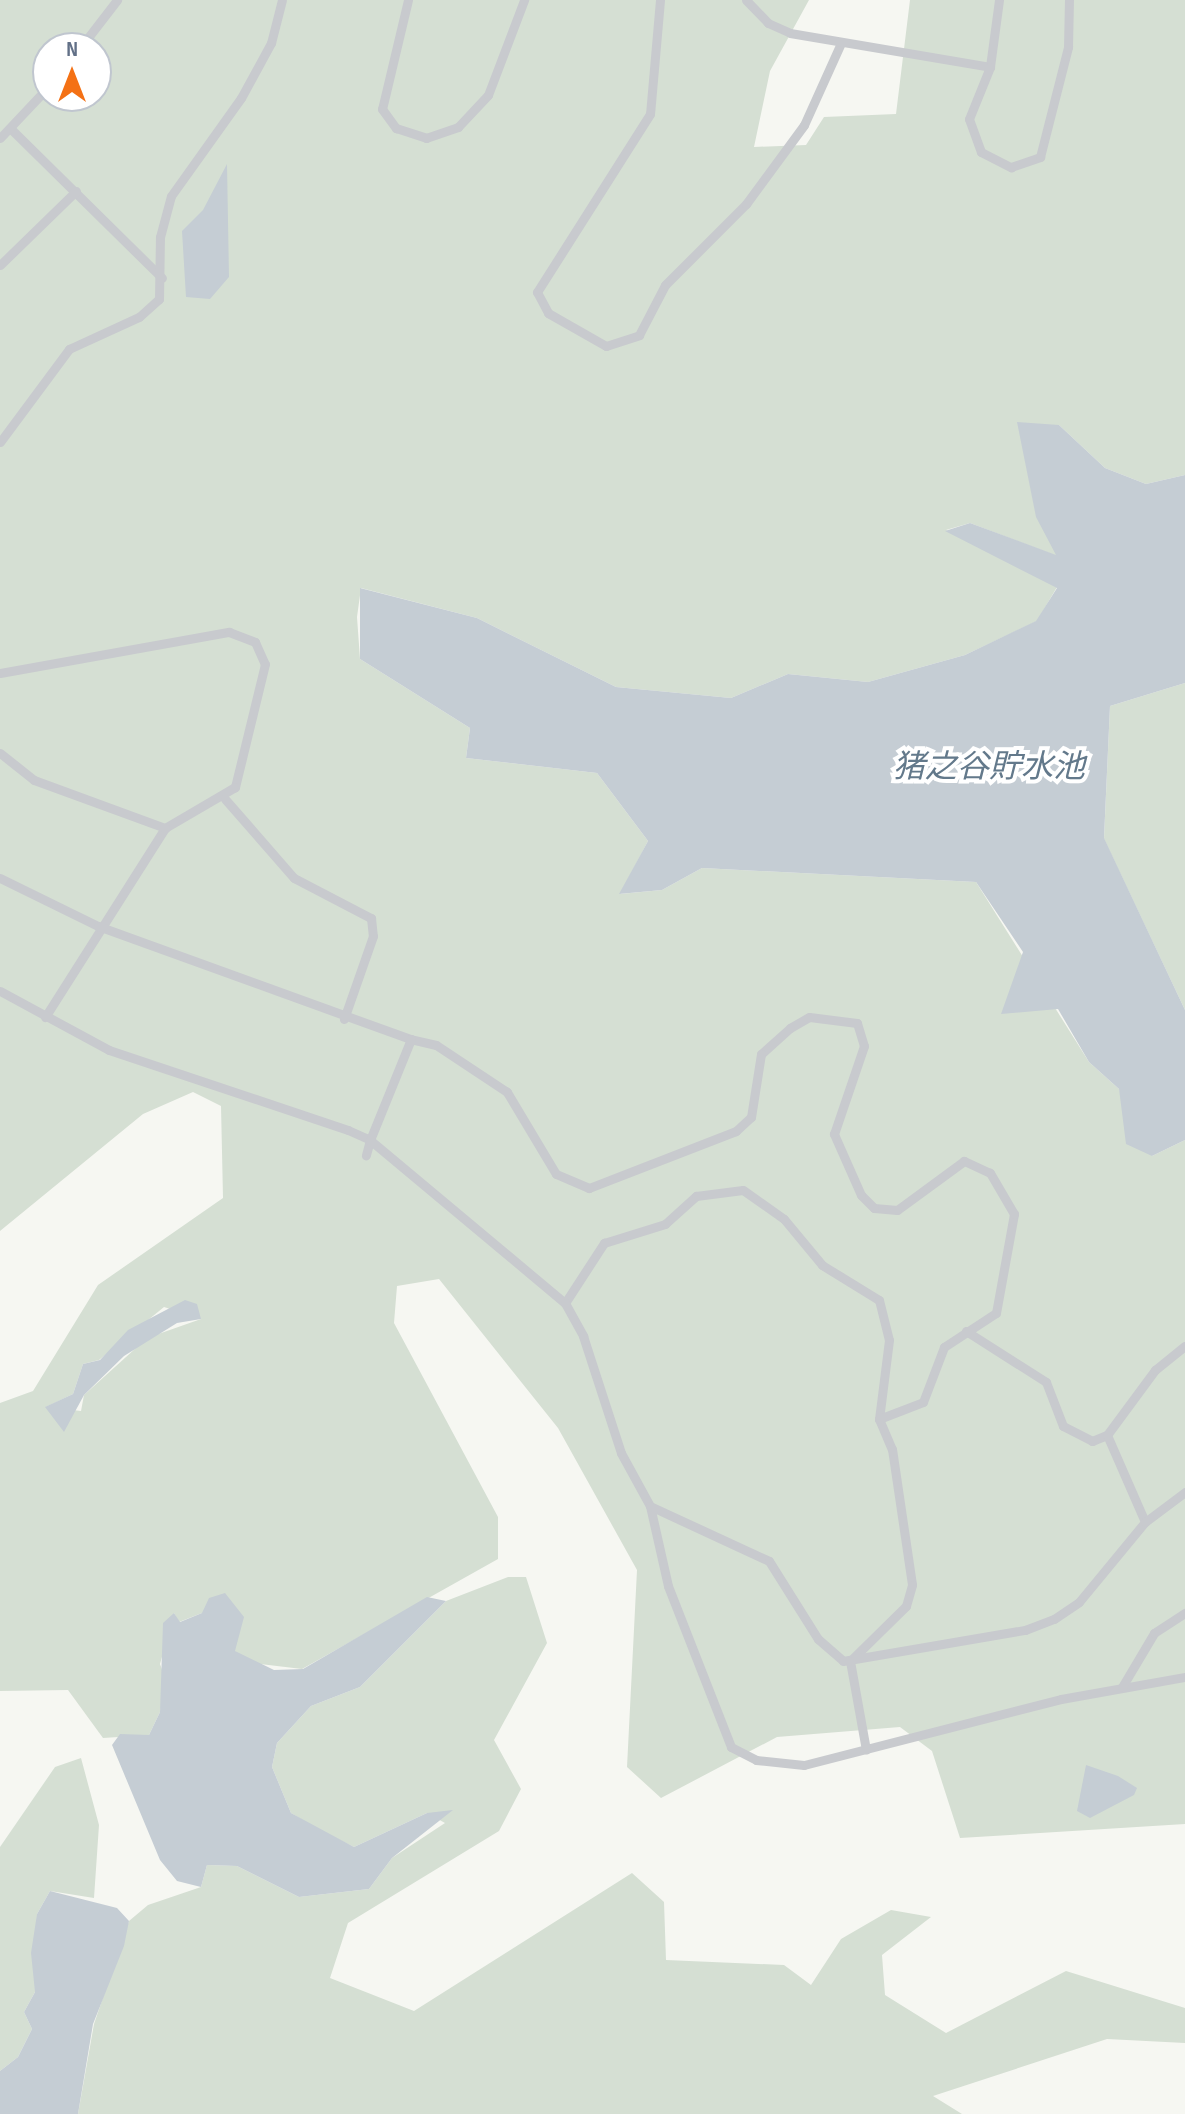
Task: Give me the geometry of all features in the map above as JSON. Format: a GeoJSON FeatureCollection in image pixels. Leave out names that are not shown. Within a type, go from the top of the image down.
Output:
{"type":"FeatureCollection","features":[{"type":"Feature","properties":{"kind":"street"},"geometry":{"type":"LineString","coordinates":[[92,32],[117,0]]}},
{"type":"Feature","properties":{"kind":"street"},"geometry":{"type":"LineString","coordinates":[[0,442],[69,349],[151,310],[162,278],[160,237],[171,196],[241,98],[271,43],[282,0]]}},
{"type":"Feature","properties":{"kind":"street"},"geometry":{"type":"LineString","coordinates":[[408,0],[382,109],[396,128],[426,138],[458,127],[488,95],[524,0]]}},
{"type":"Feature","properties":{"kind":"street"},"geometry":{"type":"LineString","coordinates":[[660,0],[650,114],[537,292],[548,313],[606,346],[639,335],[665,285],[746,204],[804,125],[841,43]]}},
{"type":"Feature","properties":{"kind":"street"},"geometry":{"type":"LineString","coordinates":[[746,0],[768,23],[841,43],[990,67]]}},
{"type":"Feature","properties":{"kind":"street"},"geometry":{"type":"LineString","coordinates":[[999,0],[990,67],[970,133],[997,164],[1026,166],[1043,146],[1070,39],[1069,0]]}},
{"type":"Feature","properties":{"kind":"street"},"geometry":{"type":"LineString","coordinates":[[0,138],[32,105]]}},
{"type":"Feature","properties":{"kind":"street"},"geometry":{"type":"LineString","coordinates":[[11,129],[162,278]]}},
{"type":"Feature","properties":{"kind":"street"},"geometry":{"type":"LineString","coordinates":[[0,265],[76,191]]}},
{"type":"Feature","properties":{"kind":"street"},"geometry":{"type":"LineString","coordinates":[[0,673],[117,647],[243,635],[263,652],[265,677],[240,774],[225,799],[165,828],[98,926],[45,1017]]}},
{"type":"Feature","properties":{"kind":"street"},"geometry":{"type":"LineString","coordinates":[[0,753],[34,780],[165,828]]}},
{"type":"Feature","properties":{"kind":"street"},"geometry":{"type":"LineString","coordinates":[[225,799],[294,878],[371,918],[373,936],[344,1019]]}},
{"type":"Feature","properties":{"kind":"street"},"geometry":{"type":"LineString","coordinates":[[0,878],[98,926],[344,1019],[436,1045],[507,1092],[556,1174],[589,1188],[736,1131],[751,1117],[761,1054],[790,1028],[809,1017],[857,1023],[864,1046],[834,1134],[861,1195],[874,1208],[897,1210],[964,1161],[990,1173],[1014,1214],[1004,1299],[944,1347],[923,1402],[879,1419]]}},
{"type":"Feature","properties":{"kind":"street"},"geometry":{"type":"LineString","coordinates":[[0,991],[109,1050],[370,1140],[565,1303],[583,1336],[621,1453],[650,1506],[668,1586],[731,1747],[777,1766],[866,1750],[1122,1687],[1185,1677]]}},
{"type":"Feature","properties":{"kind":"street"},"geometry":{"type":"LineString","coordinates":[[366,1155],[411,1039]]}},
{"type":"Feature","properties":{"kind":"street"},"geometry":{"type":"LineString","coordinates":[[565,1303],[604,1243],[665,1224],[696,1196],[756,1194],[822,1265],[879,1300],[889,1340],[879,1419],[892,1449],[912,1585],[906,1606],[850,1661]]}},
{"type":"Feature","properties":{"kind":"street"},"geometry":{"type":"LineString","coordinates":[[966,1331],[1046,1382],[1070,1433],[1092,1441],[1107,1435],[1155,1370],[1185,1346]]}},
{"type":"Feature","properties":{"kind":"street"},"geometry":{"type":"LineString","coordinates":[[1107,1435],[1145,1522]]}},
{"type":"Feature","properties":{"kind":"street"},"geometry":{"type":"LineString","coordinates":[[650,1506],[769,1561],[818,1639],[837,1660],[850,1661],[1054,1619],[1079,1602],[1145,1522],[1185,1492]]}},
{"type":"Feature","properties":{"kind":"street"},"geometry":{"type":"LineString","coordinates":[[1122,1687],[1154,1633],[1185,1613]]}},
{"type":"Feature","properties":{"kind":"street"},"geometry":{"type":"LineString","coordinates":[[850,1661],[866,1750]]}},
{"type":"Feature","properties":{"kind":"shaded area"},"geometry":{"type":"Polygon","coordinates":[[[0,0],[809,0],[770,71],[754,147],[806,145],[824,117],[896,114],[910,0],[1185,0],[1185,475],[1146,484],[1105,468],[1059,425],[1032,493],[1057,556],[970,523],[946,530],[1057,587],[1037,621],[965,655],[868,682],[788,674],[731,698],[616,687],[477,618],[361,588],[357,617],[360,659],[470,728],[466,758],[597,773],[648,841],[620,894],[662,890],[702,868],[976,882],[1089,1062],[1119,1089],[1152,1156],[1185,1140],[1185,1824],[960,1838],[932,1751],[900,1727],[777,1737],[661,1798],[627,1767],[637,1570],[558,1428],[439,1279],[397,1286],[394,1323],[498,1517],[498,1559],[302,1669],[244,1662],[202,1613],[179,1622],[174,1613],[160,1664],[166,1681],[160,1712],[149,1735],[103,1738],[68,1690],[0,1691],[0,1403],[33,1391],[98,1285],[223,1198],[221,1106],[193,1092],[143,1114],[0,1231],[0,0]],[[164,1307],[99,1360],[83,1364],[73,1394],[46,1407],[81,1411],[84,1395],[147,1338],[201,1319],[164,1307]]]}},
{"type":"Feature","properties":{"kind":"shaded area"},"geometry":{"type":"Polygon","coordinates":[[[1185,683],[1185,1010],[1104,839],[1110,706],[1185,683]]]}},
{"type":"Feature","properties":{"kind":"shaded area"},"geometry":{"type":"Polygon","coordinates":[[[508,1577],[526,1577],[547,1643],[494,1740],[521,1789],[499,1831],[348,1923],[330,1978],[414,2011],[632,1873],[664,1902],[666,1960],[784,1965],[811,1985],[841,1939],[891,1910],[931,1917],[882,1955],[885,1995],[946,2033],[1066,1971],[1185,2008],[1185,2043],[1107,2039],[933,2096],[962,2114],[78,2114],[94,2024],[129,1921],[148,1905],[201,1887],[207,1865],[237,1866],[299,1897],[369,1889],[392,1858],[445,1823],[427,1813],[354,1847],[291,1813],[272,1767],[277,1743],[311,1706],[360,1687],[446,1601],[508,1577]]]}},
{"type":"Feature","properties":{"kind":"shaded area"},"geometry":{"type":"Polygon","coordinates":[[[81,1758],[99,1825],[94,1898],[50,1891],[37,1914],[35,1992],[24,2012],[32,2029],[18,2057],[0,2071],[0,1847],[55,1767],[81,1758]]]}},
{"type":"Feature","properties":{"kind":"water"},"geometry":{"type":"Polygon","coordinates":[[[227,164],[229,277],[210,299],[186,297],[182,231],[203,210],[227,164]]]}},
{"type":"Feature","properties":{"kind":"water","name":"猪之谷貯水池"},"geometry":{"type":"Polygon","coordinates":[[[1017,422],[1059,425],[1105,468],[1146,484],[1185,475],[1185,683],[1110,706],[1104,838],[1185,1010],[1185,1140],[1152,1156],[1126,1144],[1119,1089],[1089,1062],[1058,1009],[1001,1014],[1023,952],[976,882],[702,868],[662,890],[619,894],[648,841],[597,773],[466,758],[470,728],[360,659],[360,588],[477,618],[616,687],[731,698],[788,674],[868,682],[965,655],[1036,621],[1057,588],[945,531],[970,523],[1056,555],[1036,517],[1017,422]]]}},
{"type":"Feature","properties":{"kind":"water"},"geometry":{"type":"Polygon","coordinates":[[[185,1300],[197,1304],[201,1319],[177,1323],[124,1356],[84,1395],[64,1432],[45,1407],[73,1394],[83,1364],[100,1360],[128,1330],[185,1300]]]}},
{"type":"Feature","properties":{"kind":"water"},"geometry":{"type":"Polygon","coordinates":[[[225,1593],[244,1617],[235,1651],[274,1670],[303,1669],[427,1597],[446,1601],[360,1687],[311,1706],[277,1743],[272,1767],[291,1813],[354,1847],[427,1813],[453,1810],[392,1858],[369,1889],[299,1897],[237,1866],[207,1865],[201,1887],[177,1881],[160,1860],[112,1745],[120,1734],[149,1735],[160,1712],[163,1623],[174,1613],[180,1622],[202,1613],[209,1598],[225,1593]]]}},
{"type":"Feature","properties":{"kind":"water"},"geometry":{"type":"Polygon","coordinates":[[[1086,1765],[1118,1776],[1137,1788],[1134,1795],[1090,1818],[1077,1811],[1086,1765]]]}},
{"type":"Feature","properties":{"kind":"water"},"geometry":{"type":"Polygon","coordinates":[[[50,1891],[117,1908],[129,1921],[124,1946],[93,2024],[78,2114],[0,2114],[0,2071],[18,2057],[32,2029],[24,2012],[35,1992],[31,1953],[37,1914],[50,1891]]]}}]}
